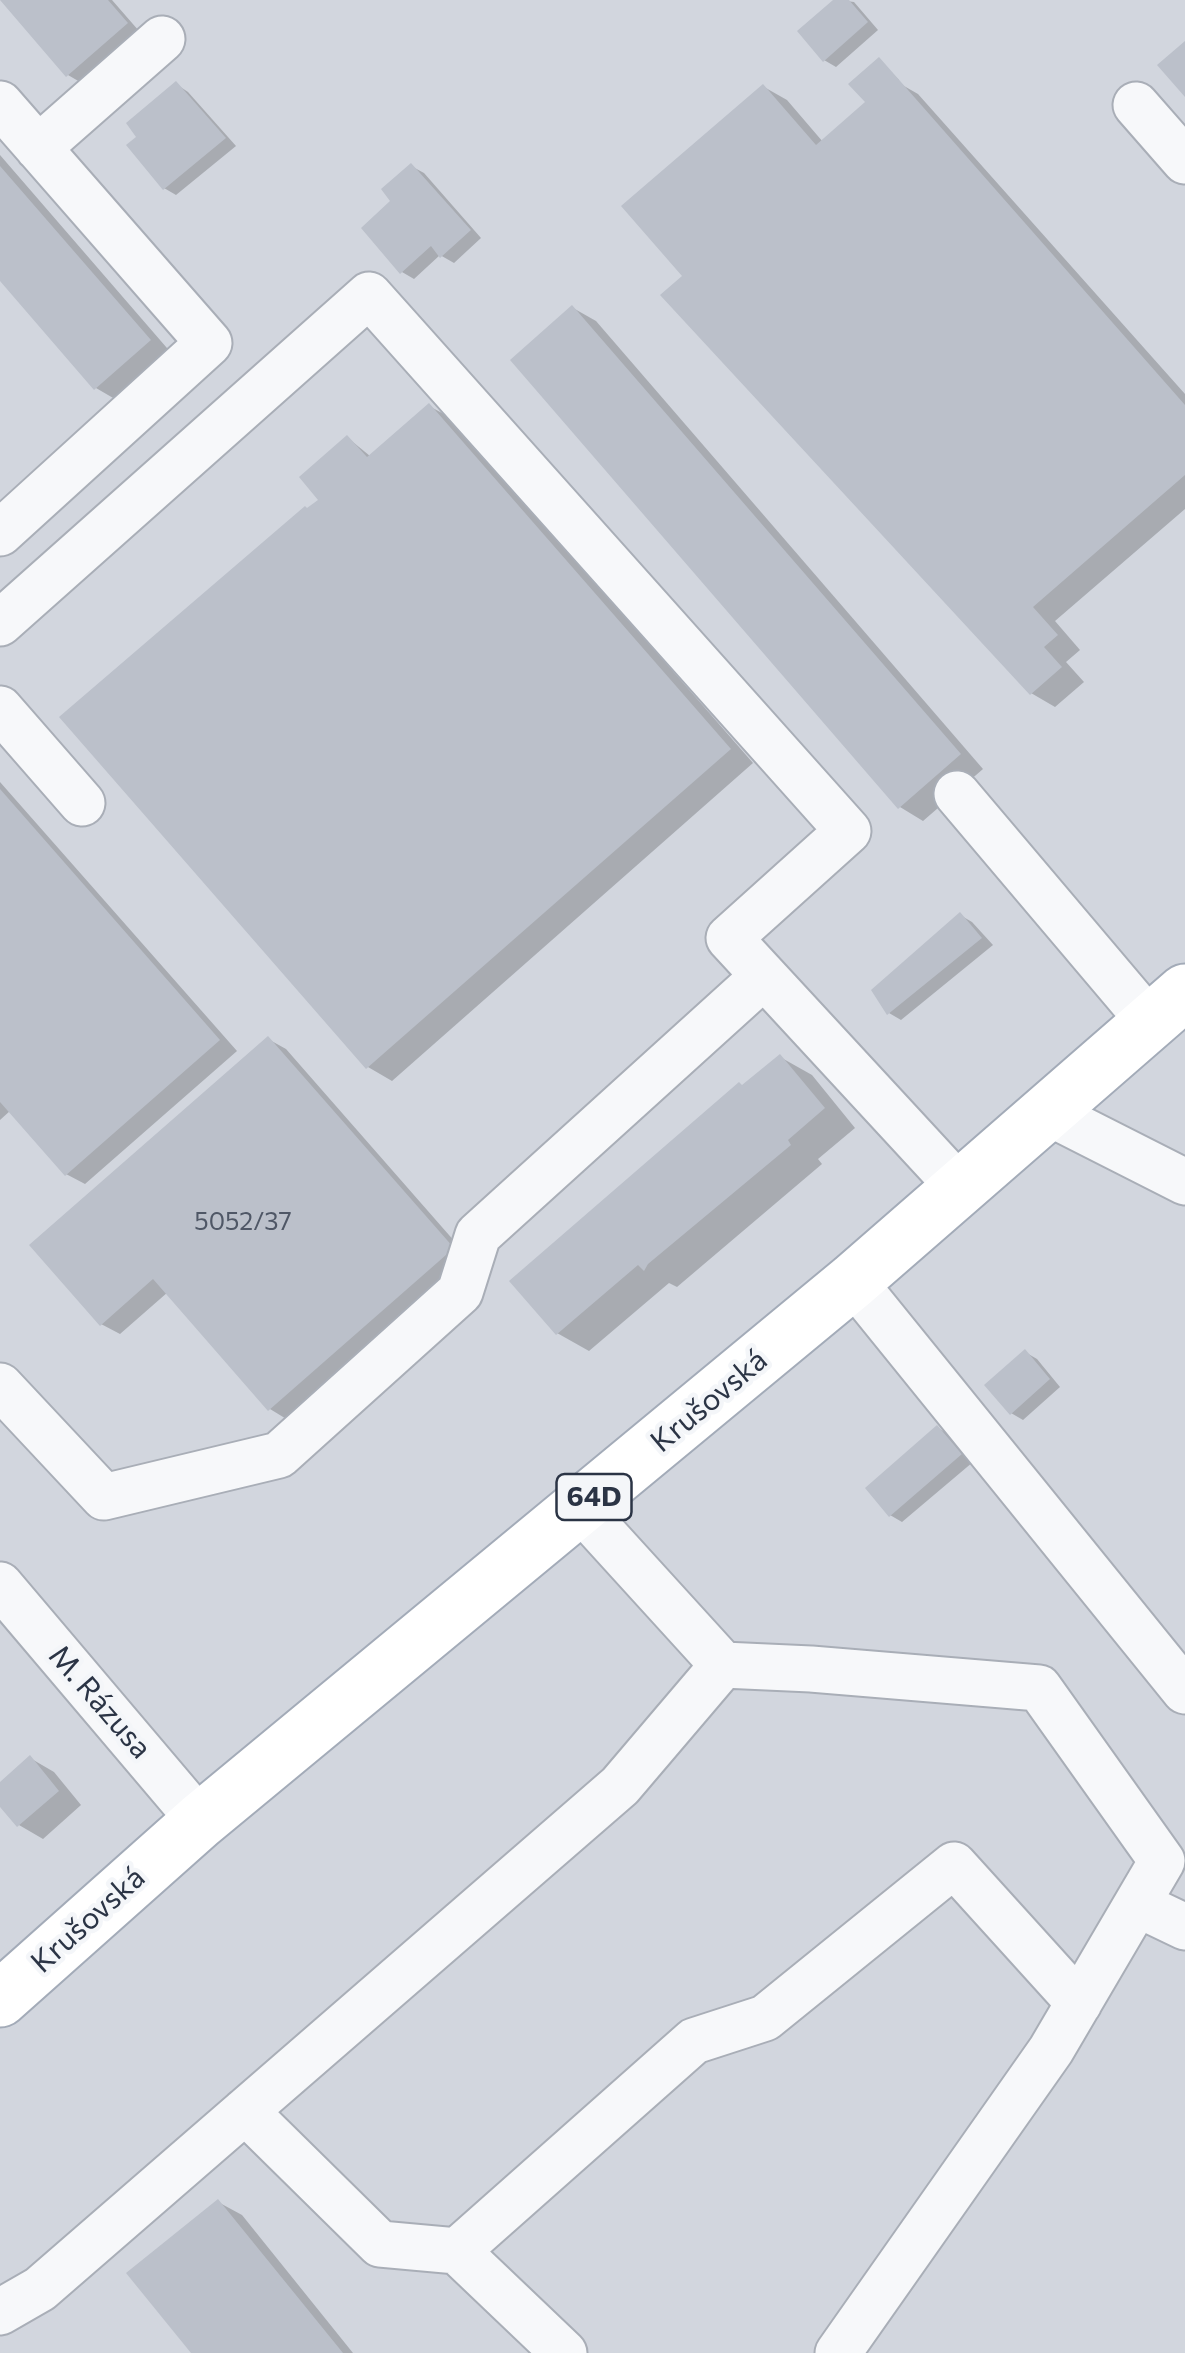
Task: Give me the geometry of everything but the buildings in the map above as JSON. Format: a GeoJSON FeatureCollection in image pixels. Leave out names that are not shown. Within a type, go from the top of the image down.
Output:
{"type":"FeatureCollection","features":[{"type":"Feature","properties":{"kind":"main road","name":"Krušovská"},"geometry":{"type":"LineString","coordinates":[[0,1998],[200,1820],[853,1282],[1167,1007]]}},
{"type":"Feature","properties":{"kind":"street"},"geometry":{"type":"LineString","coordinates":[[38,148],[162,40]]}},
{"type":"Feature","properties":{"kind":"street"},"geometry":{"type":"LineString","coordinates":[[0,104],[209,343],[0,533]]}},
{"type":"Feature","properties":{"kind":"street"},"geometry":{"type":"LineString","coordinates":[[1136,105],[1185,161]]}},
{"type":"Feature","properties":{"kind":"street"},"geometry":{"type":"LineString","coordinates":[[0,623],[369,294],[848,831],[729,938],[960,1188]]}},
{"type":"Feature","properties":{"kind":"street"},"geometry":{"type":"LineString","coordinates":[[0,709],[82,803]]}},
{"type":"Feature","properties":{"kind":"street"},"geometry":{"type":"LineString","coordinates":[[958,794],[1167,1007]]}},
{"type":"Feature","properties":{"kind":"street"},"geometry":{"type":"LineString","coordinates":[[0,1386],[104,1496],[279,1454],[460,1292],[478,1235],[764,976]]}},
{"type":"Feature","properties":{"kind":"street"},"geometry":{"type":"LineString","coordinates":[[1047,1112],[1185,1182]]}},
{"type":"Feature","properties":{"kind":"street"},"geometry":{"type":"LineString","coordinates":[[853,1282],[1185,1691]]}},
{"type":"Feature","properties":{"kind":"street"},"geometry":{"type":"LineString","coordinates":[[581,1509],[723,1665],[811,1668],[1039,1688],[1162,1862],[1052,2050],[838,2353]]}},
{"type":"Feature","properties":{"kind":"street","name":"M. Rázusa"},"geometry":{"type":"LineString","coordinates":[[0,1585],[200,1820]]}},
{"type":"Feature","properties":{"kind":"street"},"geometry":{"type":"LineString","coordinates":[[0,2312],[40,2288],[620,1786],[723,1665]]}},
{"type":"Feature","properties":{"kind":"street"},"geometry":{"type":"LineString","coordinates":[[457,2251],[694,2040],[765,2018],[954,1865],[1079,2003]]}},
{"type":"Feature","properties":{"kind":"street"},"geometry":{"type":"LineString","coordinates":[[1137,1904],[1185,1927]]}},
{"type":"Feature","properties":{"kind":"street"},"geometry":{"type":"LineString","coordinates":[[245,2111],[380,2244],[457,2251],[564,2353]]}},
{"type":"Feature","properties":{"kind":"shaded area"},"geometry":{"type":"Polygon","coordinates":[[[0,0],[1185,0],[1185,2353],[0,2353],[0,0]]]}}]}
